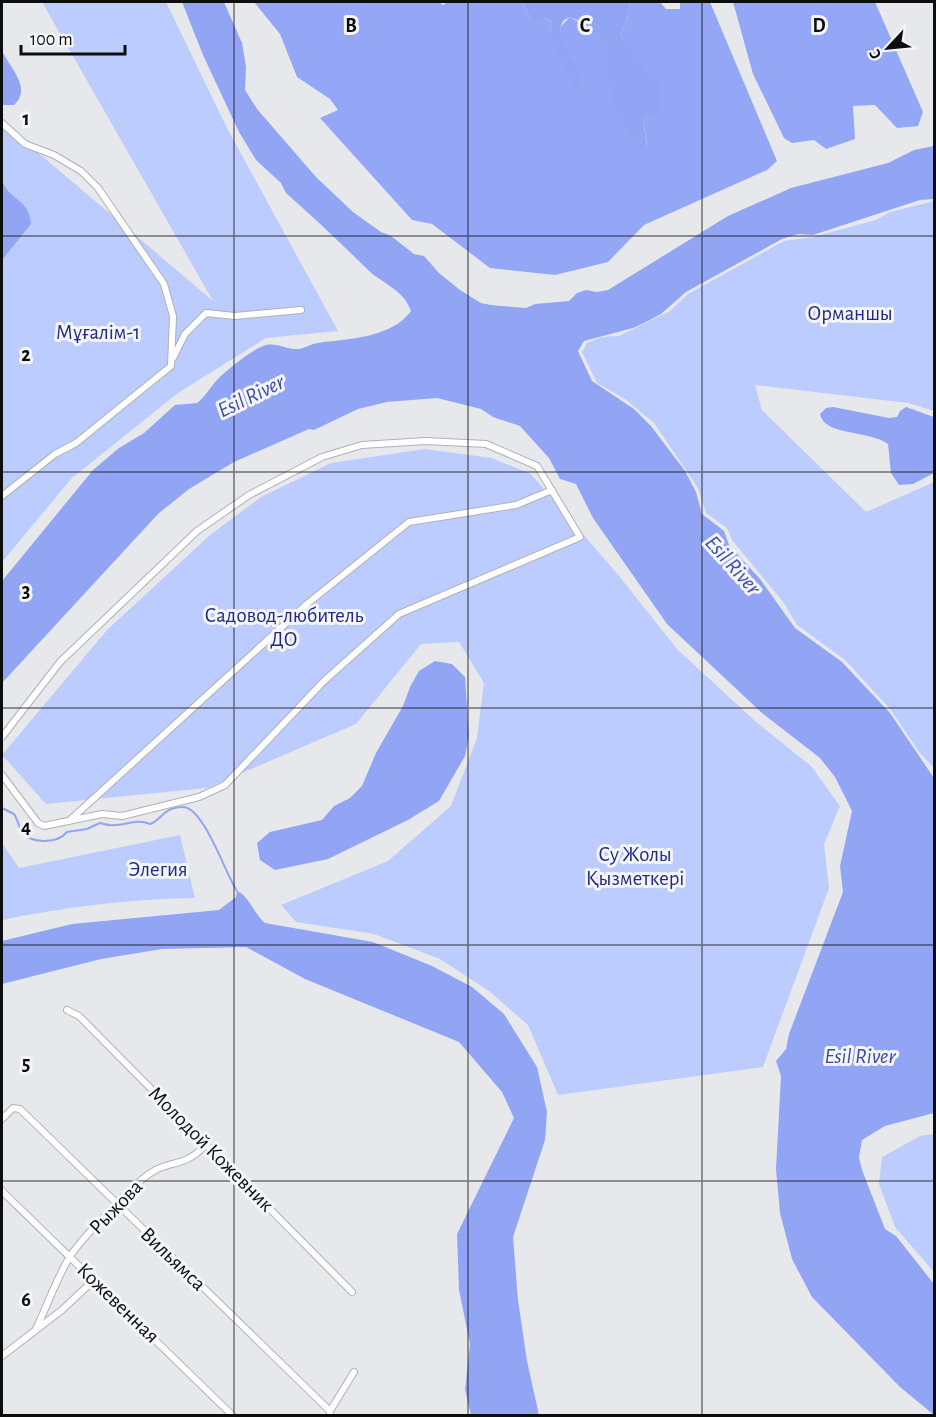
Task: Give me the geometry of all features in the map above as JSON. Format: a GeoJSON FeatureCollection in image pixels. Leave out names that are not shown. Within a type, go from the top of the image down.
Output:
{"type":"FeatureCollection","features":[{"type":"Feature","properties":{"kind":"street"},"geometry":{"type":"LineString","coordinates":[[2,123],[25,144],[54,155],[81,171],[98,188],[164,284],[173,316],[171,364]]}},
{"type":"Feature","properties":{"kind":"street"},"geometry":{"type":"LineString","coordinates":[[2,496],[55,454],[76,443],[171,364],[185,334],[206,313],[234,316],[301,310]]}},
{"type":"Feature","properties":{"kind":"street"},"geometry":{"type":"LineString","coordinates":[[2,737],[60,662],[197,531],[249,495],[322,457],[362,445],[426,441],[486,444],[537,466],[580,537],[399,614],[324,681],[225,785],[199,797],[122,816],[102,814],[51,827],[38,823],[2,775]]}},
{"type":"Feature","properties":{"kind":"street"},"geometry":{"type":"LineString","coordinates":[[68,822],[307,603],[409,522],[516,505],[552,490]]}},
{"type":"Feature","properties":{"kind":"street","name":"Молодой Кожевник"},"geometry":{"type":"LineString","coordinates":[[67,1010],[79,1016],[352,1292]]}},
{"type":"Feature","properties":{"kind":"street","name":"Вильямса"},"geometry":{"type":"LineString","coordinates":[[2,1119],[13,1108],[20,1109],[330,1413]]}},
{"type":"Feature","properties":{"kind":"street","name":"Рыжова"},"geometry":{"type":"LineString","coordinates":[[36,1329],[70,1256],[117,1205],[147,1175],[159,1168],[187,1161],[206,1146]]}},
{"type":"Feature","properties":{"kind":"street","name":"Кожевенная"},"geometry":{"type":"LineString","coordinates":[[2,1191],[233,1416]]}},
{"type":"Feature","properties":{"kind":"street"},"geometry":{"type":"LineString","coordinates":[[2,1356],[62,1310],[94,1280]]}},
{"type":"Feature","properties":{"kind":"street"},"geometry":{"type":"LineString","coordinates":[[330,1413],[354,1372]]}},
{"type":"Feature","properties":{"kind":"green space","name":"Мұғалім-1"},"geometry":{"type":"Polygon","coordinates":[[[42,2],[166,2],[227,128],[338,331],[266,338],[178,393],[72,478],[2,562],[2,122],[213,301],[42,2]]]}},
{"type":"Feature","properties":{"kind":"green space","name":"Орманшы"},"geometry":{"type":"Polygon","coordinates":[[[934,201],[934,411],[908,403],[755,385],[762,410],[866,512],[934,482],[934,768],[919,752],[891,710],[845,660],[797,625],[784,603],[732,540],[727,528],[706,513],[698,488],[654,423],[625,399],[597,383],[582,352],[587,343],[602,337],[619,336],[670,311],[688,294],[784,241],[813,237],[876,220],[890,212],[934,201]]]}},
{"type":"Feature","properties":{"kind":"green space"},"geometry":{"type":"Polygon","coordinates":[[[425,449],[492,458],[531,474],[620,577],[677,649],[755,721],[811,766],[840,806],[824,844],[829,888],[763,1067],[558,1095],[528,1025],[489,991],[440,959],[374,934],[296,922],[281,905],[388,861],[451,806],[477,738],[484,683],[459,642],[421,644],[356,724],[207,788],[46,804],[2,755],[107,630],[210,535],[261,497],[331,463],[425,449]]]}},
{"type":"Feature","properties":{"kind":"green space","name":"Элегия"},"geometry":{"type":"Polygon","coordinates":[[[180,835],[195,898],[98,904],[2,920],[2,843],[19,868],[180,835]]]}},
{"type":"Feature","properties":{"kind":"green space"},"geometry":{"type":"Polygon","coordinates":[[[934,1134],[934,1272],[895,1227],[879,1184],[882,1157],[920,1136],[934,1134]]]}},
{"type":"Feature","properties":{"kind":"shaded area"},"geometry":{"type":"Polygon","coordinates":[[[254,2],[439,2],[443,5],[448,2],[522,2],[530,19],[545,18],[552,22],[550,30],[582,85],[561,35],[560,27],[570,17],[597,33],[608,48],[608,82],[621,123],[625,130],[647,146],[643,118],[658,112],[658,90],[620,35],[627,21],[630,2],[660,2],[666,9],[680,9],[680,2],[710,2],[777,161],[767,170],[644,225],[608,262],[555,275],[490,268],[432,224],[412,220],[320,118],[338,110],[330,99],[297,77],[280,34],[254,2]]]}},
{"type":"Feature","properties":{"kind":"shaded area"},"geometry":{"type":"Polygon","coordinates":[[[733,2],[875,2],[923,112],[918,126],[897,128],[875,105],[853,106],[855,139],[826,149],[814,140],[792,143],[784,138],[753,74],[733,2]]]}},
{"type":"Feature","properties":{"kind":"water","name":"Esil River"},"geometry":{"type":"Polygon","coordinates":[[[182,2],[224,2],[242,43],[246,67],[245,90],[257,109],[316,177],[353,212],[414,254],[424,256],[439,273],[460,290],[481,303],[491,305],[526,308],[535,304],[569,301],[577,293],[586,290],[597,292],[608,290],[728,216],[791,188],[888,163],[914,150],[934,146],[934,199],[920,200],[813,235],[798,234],[782,239],[686,292],[661,314],[633,328],[584,341],[578,351],[592,381],[634,409],[651,426],[685,471],[696,492],[702,514],[724,531],[729,545],[760,579],[795,628],[842,662],[890,713],[934,778],[934,1113],[885,1126],[862,1140],[859,1157],[885,1229],[896,1236],[934,1284],[934,1415],[900,1387],[812,1297],[792,1259],[780,1213],[776,1169],[781,1076],[776,1061],[786,1049],[789,1034],[843,892],[840,866],[852,811],[835,777],[820,758],[762,713],[667,624],[593,518],[576,484],[560,479],[549,458],[520,426],[493,417],[481,409],[437,398],[387,402],[358,409],[314,430],[309,429],[234,462],[189,489],[158,514],[2,683],[2,581],[93,470],[119,448],[144,433],[175,405],[197,403],[222,375],[258,348],[272,344],[299,349],[317,343],[368,336],[393,327],[411,311],[398,292],[368,270],[286,193],[281,183],[256,160],[239,132],[203,55],[182,2]]]}},
{"type":"Feature","properties":{"kind":"water"},"geometry":{"type":"Polygon","coordinates":[[[522,2],[630,2],[627,21],[620,35],[647,72],[654,75],[658,83],[658,113],[643,118],[647,147],[640,149],[621,122],[608,82],[607,52],[597,33],[589,33],[577,20],[570,17],[564,20],[560,27],[579,76],[581,93],[575,87],[551,38],[552,22],[545,18],[538,22],[530,19],[522,2]]]}},
{"type":"Feature","properties":{"kind":"water"},"geometry":{"type":"Polygon","coordinates":[[[2,51],[20,85],[19,99],[14,105],[2,105],[2,51]]]}},
{"type":"Feature","properties":{"kind":"water"},"geometry":{"type":"Polygon","coordinates":[[[2,180],[8,191],[27,209],[31,224],[2,260],[2,180]]]}},
{"type":"Feature","properties":{"kind":"water"},"geometry":{"type":"Polygon","coordinates":[[[833,407],[889,418],[897,417],[906,407],[934,417],[934,473],[913,484],[899,485],[891,473],[888,444],[870,436],[830,426],[823,421],[820,414],[826,408],[833,407]]]}},
{"type":"Feature","properties":{"kind":"water"},"geometry":{"type":"Polygon","coordinates":[[[435,661],[452,664],[465,677],[469,736],[465,756],[439,801],[408,820],[328,859],[275,870],[260,860],[257,843],[270,832],[322,820],[334,806],[350,798],[362,786],[376,753],[403,706],[419,671],[435,661]]]}},
{"type":"Feature","properties":{"kind":"water"},"geometry":{"type":"Polygon","coordinates":[[[237,891],[245,897],[265,923],[373,942],[432,966],[472,987],[504,1014],[537,1067],[547,1112],[545,1140],[513,1237],[518,1300],[527,1361],[539,1415],[471,1415],[465,1390],[470,1344],[459,1290],[457,1234],[514,1118],[502,1092],[459,1042],[305,979],[246,947],[162,949],[101,959],[2,984],[2,941],[72,924],[219,910],[236,897],[237,891]]]}},
{"type":"Feature","properties":{"kind":"waterway"},"geometry":{"type":"LineString","coordinates":[[2,808],[14,814],[21,830],[27,836],[39,841],[52,840],[67,832],[87,829],[100,823],[114,825],[144,822],[150,824],[175,808],[190,809],[205,828],[237,891]]}},
{"type":"Feature","properties":{"kind":"park label","name":"Садовод-любитель ДО"},"geometry":{"type":"Point","coordinates":[284,627]}},
{"type":"Feature","properties":{"kind":"park label","name":"Су Жолы Қызметкері"},"geometry":{"type":"Point","coordinates":[635,866]}}]}
